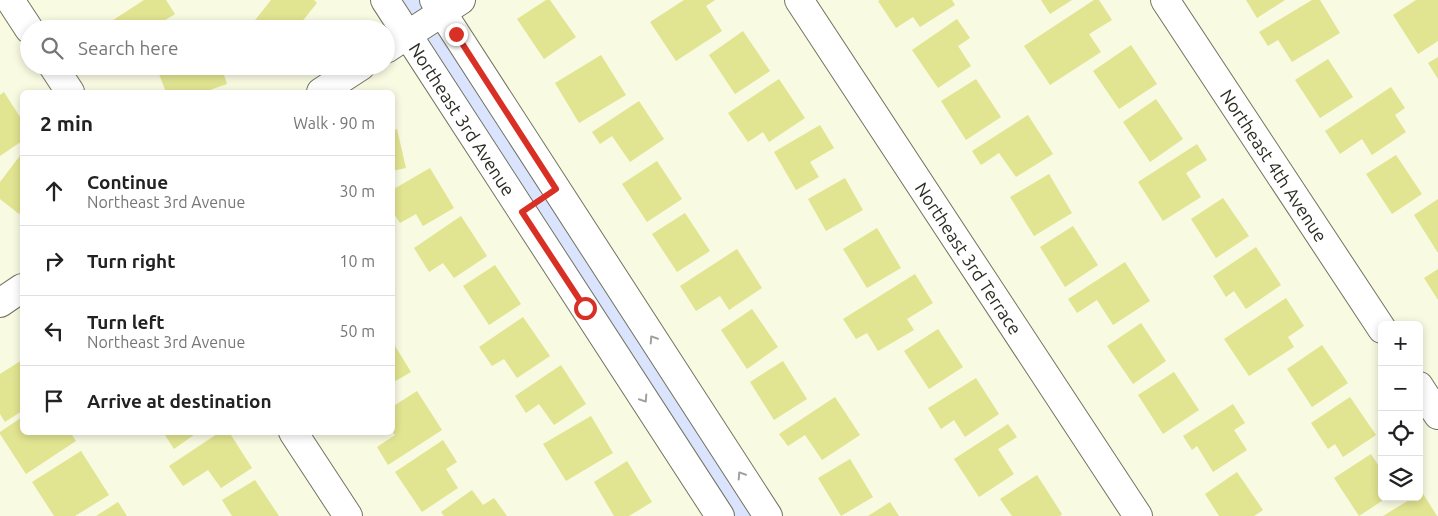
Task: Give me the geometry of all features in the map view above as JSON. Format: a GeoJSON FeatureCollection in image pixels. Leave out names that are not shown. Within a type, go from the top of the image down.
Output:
{"type":"FeatureCollection","features":[{"type":"Feature","properties":{"kind":"street"},"geometry":{"type":"LineString","coordinates":[[10,0],[23,20]]}},
{"type":"Feature","properties":{"kind":"street","name":"Northeast 3rd Avenue"},"geometry":{"type":"LineString","coordinates":[[385,0],[391,20]]}},
{"type":"Feature","properties":{"kind":"street","name":"Northeast 3rd Terrace"},"geometry":{"type":"LineString","coordinates":[[799,0],[1138,516]]}},
{"type":"Feature","properties":{"kind":"street","name":"Northeast 4th Avenue"},"geometry":{"type":"LineString","coordinates":[[1165,0],[1378,323]]}},
{"type":"Feature","properties":{"kind":"street"},"geometry":{"type":"LineString","coordinates":[[397,42],[446,4],[556,189],[768,516]]}},
{"type":"Feature","properties":{"kind":"street","name":"Northeast 3rd Avenue"},"geometry":{"type":"LineString","coordinates":[[397,42],[522,212],[720,516]]}},
{"type":"Feature","properties":{"kind":"street"},"geometry":{"type":"LineString","coordinates":[[59,75],[69,90]]}},
{"type":"Feature","properties":{"kind":"street"},"geometry":{"type":"LineString","coordinates":[[323,90],[346,75]]}},
{"type":"Feature","properties":{"kind":"street"},"geometry":{"type":"LineString","coordinates":[[522,212],[556,189]]}},
{"type":"Feature","properties":{"kind":"street"},"geometry":{"type":"LineString","coordinates":[[0,303],[20,289]]}},
{"type":"Feature","properties":{"kind":"street"},"geometry":{"type":"LineString","coordinates":[[1423,392],[1438,415]]}},
{"type":"Feature","properties":{"kind":"street"},"geometry":{"type":"LineString","coordinates":[[295,435],[348,516]]}},
{"type":"Feature","properties":{"kind":"shaded area"},"geometry":{"type":"Polygon","coordinates":[[[395,0],[422,0],[758,516],[731,516],[395,0]]]}},
{"type":"Feature","properties":{"kind":"building"},"geometry":{"type":"Polygon","coordinates":[[[144,0],[166,0],[175,14],[165,20],[113,20],[144,0]]]}},
{"type":"Feature","properties":{"kind":"building"},"geometry":{"type":"Polygon","coordinates":[[[271,0],[314,0],[317,3],[303,20],[255,20],[271,0]]]}},
{"type":"Feature","properties":{"kind":"building"},"geometry":{"type":"Polygon","coordinates":[[[546,0],[550,0],[576,37],[544,59],[517,19],[546,0]]]}},
{"type":"Feature","properties":{"kind":"building"},"geometry":{"type":"Polygon","coordinates":[[[684,0],[715,0],[706,6],[722,31],[676,61],[650,22],[684,0]]]}},
{"type":"Feature","properties":{"kind":"building"},"geometry":{"type":"Polygon","coordinates":[[[952,0],[955,5],[920,27],[913,17],[896,28],[878,1],[952,0]]]}},
{"type":"Feature","properties":{"kind":"building"},"geometry":{"type":"Polygon","coordinates":[[[1041,0],[1072,0],[1050,14],[1041,0]]]}},
{"type":"Feature","properties":{"kind":"building"},"geometry":{"type":"Polygon","coordinates":[[[1094,0],[1099,0],[1112,20],[1089,34],[1101,52],[1050,85],[1024,46],[1094,0]]]}},
{"type":"Feature","properties":{"kind":"building"},"geometry":{"type":"Polygon","coordinates":[[[1246,0],[1285,0],[1257,18],[1246,0]]]}},
{"type":"Feature","properties":{"kind":"building"},"geometry":{"type":"Polygon","coordinates":[[[1312,0],[1320,0],[1340,33],[1292,62],[1278,40],[1268,46],[1259,32],[1312,0]]]}},
{"type":"Feature","properties":{"kind":"building"},"geometry":{"type":"Polygon","coordinates":[[[1416,0],[1438,0],[1438,41],[1418,54],[1393,15],[1416,0]]]}},
{"type":"Feature","properties":{"kind":"building"},"geometry":{"type":"Polygon","coordinates":[[[957,19],[970,38],[958,46],[971,66],[938,88],[912,50],[957,19]]]}},
{"type":"Feature","properties":{"kind":"building"},"geometry":{"type":"Polygon","coordinates":[[[743,31],[770,71],[735,94],[709,55],[743,31]]]}},
{"type":"Feature","properties":{"kind":"building"},"geometry":{"type":"Polygon","coordinates":[[[1131,45],[1157,84],[1119,109],[1093,71],[1131,45]]]}},
{"type":"Feature","properties":{"kind":"building"},"geometry":{"type":"Polygon","coordinates":[[[601,55],[626,95],[579,123],[555,83],[601,55]]]}},
{"type":"Feature","properties":{"kind":"building"},"geometry":{"type":"Polygon","coordinates":[[[1438,57],[1438,79],[1428,63],[1438,57]]]}},
{"type":"Feature","properties":{"kind":"building"},"geometry":{"type":"Polygon","coordinates":[[[1328,59],[1353,97],[1320,118],[1295,80],[1328,59]]]}},
{"type":"Feature","properties":{"kind":"building"},"geometry":{"type":"Polygon","coordinates":[[[159,75],[224,75],[227,84],[210,90],[165,90],[159,75]]]}},
{"type":"Feature","properties":{"kind":"building"},"geometry":{"type":"Polygon","coordinates":[[[779,79],[805,118],[769,142],[763,132],[748,142],[728,113],[779,79]]]}},
{"type":"Feature","properties":{"kind":"building"},"geometry":{"type":"Polygon","coordinates":[[[976,79],[1001,117],[966,140],[941,101],[976,79]]]}},
{"type":"Feature","properties":{"kind":"building"},"geometry":{"type":"Polygon","coordinates":[[[1391,87],[1405,108],[1395,115],[1406,132],[1372,155],[1362,139],[1340,154],[1325,131],[1391,87]]]}},
{"type":"Feature","properties":{"kind":"building"},"geometry":{"type":"Polygon","coordinates":[[[4,92],[20,117],[20,142],[0,156],[0,95],[4,92]]]}},
{"type":"Feature","properties":{"kind":"building"},"geometry":{"type":"Polygon","coordinates":[[[1156,99],[1183,139],[1150,162],[1123,122],[1156,99]]]}},
{"type":"Feature","properties":{"kind":"building"},"geometry":{"type":"Polygon","coordinates":[[[639,101],[664,139],[630,162],[612,136],[600,144],[592,132],[639,101]]]}},
{"type":"Feature","properties":{"kind":"building"},"geometry":{"type":"Polygon","coordinates":[[[1028,115],[1053,154],[1016,177],[999,153],[981,165],[972,151],[1028,115]]]}},
{"type":"Feature","properties":{"kind":"building"},"geometry":{"type":"Polygon","coordinates":[[[820,125],[834,148],[810,162],[819,177],[796,190],[774,152],[820,125]]]}},
{"type":"Feature","properties":{"kind":"building"},"geometry":{"type":"Polygon","coordinates":[[[397,129],[406,168],[395,170],[395,130],[397,129]]]}},
{"type":"Feature","properties":{"kind":"building"},"geometry":{"type":"Polygon","coordinates":[[[1197,144],[1207,160],[1186,173],[1201,197],[1163,221],[1138,182],[1197,144]]]}},
{"type":"Feature","properties":{"kind":"building"},"geometry":{"type":"Polygon","coordinates":[[[1396,155],[1422,194],[1392,214],[1366,174],[1396,155]]]}},
{"type":"Feature","properties":{"kind":"building"},"geometry":{"type":"Polygon","coordinates":[[[20,156],[19,214],[0,199],[0,182],[20,156]]]}},
{"type":"Feature","properties":{"kind":"building"},"geometry":{"type":"Polygon","coordinates":[[[657,161],[682,199],[647,222],[622,184],[657,161]]]}},
{"type":"Feature","properties":{"kind":"building"},"geometry":{"type":"Polygon","coordinates":[[[430,168],[454,208],[423,226],[416,214],[400,223],[395,216],[395,188],[430,168]]]}},
{"type":"Feature","properties":{"kind":"building"},"geometry":{"type":"Polygon","coordinates":[[[1049,174],[1072,213],[1034,236],[1010,197],[1049,174]]]}},
{"type":"Feature","properties":{"kind":"building"},"geometry":{"type":"Polygon","coordinates":[[[845,178],[863,210],[826,231],[808,199],[845,178]]]}},
{"type":"Feature","properties":{"kind":"building"},"geometry":{"type":"Polygon","coordinates":[[[1223,198],[1249,236],[1216,258],[1191,219],[1223,198]]]}},
{"type":"Feature","properties":{"kind":"building"},"geometry":{"type":"Polygon","coordinates":[[[1438,199],[1438,253],[1414,215],[1438,199]]]}},
{"type":"Feature","properties":{"kind":"building"},"geometry":{"type":"Polygon","coordinates":[[[685,213],[710,251],[677,272],[652,234],[685,213]]]}},
{"type":"Feature","properties":{"kind":"building"},"geometry":{"type":"Polygon","coordinates":[[[461,216],[487,256],[454,278],[443,263],[429,272],[414,248],[461,216]]]}},
{"type":"Feature","properties":{"kind":"building"},"geometry":{"type":"Polygon","coordinates":[[[1073,226],[1098,265],[1065,287],[1040,247],[1073,226]]]}},
{"type":"Feature","properties":{"kind":"building"},"geometry":{"type":"Polygon","coordinates":[[[877,228],[901,268],[867,288],[843,249],[877,228]]]}},
{"type":"Feature","properties":{"kind":"building"},"geometry":{"type":"Polygon","coordinates":[[[1256,247],[1281,285],[1246,309],[1234,291],[1226,297],[1213,276],[1256,247]]]}},
{"type":"Feature","properties":{"kind":"building"},"geometry":{"type":"Polygon","coordinates":[[[737,249],[762,288],[729,310],[720,296],[696,311],[680,286],[737,249]]]}},
{"type":"Feature","properties":{"kind":"building"},"geometry":{"type":"Polygon","coordinates":[[[1125,262],[1150,301],[1113,325],[1097,300],[1077,313],[1068,299],[1125,262]]]}},
{"type":"Feature","properties":{"kind":"building"},"geometry":{"type":"Polygon","coordinates":[[[495,265],[521,304],[489,325],[463,286],[495,265]]]}},
{"type":"Feature","properties":{"kind":"building"},"geometry":{"type":"Polygon","coordinates":[[[1438,269],[1438,300],[1424,278],[1438,269]]]}},
{"type":"Feature","properties":{"kind":"building"},"geometry":{"type":"Polygon","coordinates":[[[915,274],[933,303],[907,319],[914,330],[878,351],[867,333],[856,339],[843,319],[915,274]]]}},
{"type":"Feature","properties":{"kind":"building"},"geometry":{"type":"Polygon","coordinates":[[[1286,298],[1304,326],[1288,337],[1294,347],[1249,376],[1224,339],[1286,298]]]}},
{"type":"Feature","properties":{"kind":"building"},"geometry":{"type":"Polygon","coordinates":[[[752,309],[778,347],[747,369],[721,330],[752,309]]]}},
{"type":"Feature","properties":{"kind":"building"},"geometry":{"type":"Polygon","coordinates":[[[523,317],[550,356],[517,378],[504,359],[492,366],[479,347],[523,317]]]}},
{"type":"Feature","properties":{"kind":"building"},"geometry":{"type":"Polygon","coordinates":[[[1141,323],[1166,361],[1133,384],[1107,346],[1141,323]]]}},
{"type":"Feature","properties":{"kind":"building"},"geometry":{"type":"Polygon","coordinates":[[[938,329],[963,367],[929,389],[904,351],[938,329]]]}},
{"type":"Feature","properties":{"kind":"building"},"geometry":{"type":"Polygon","coordinates":[[[1322,345],[1348,383],[1312,407],[1287,369],[1322,345]]]}},
{"type":"Feature","properties":{"kind":"building"},"geometry":{"type":"Polygon","coordinates":[[[395,346],[411,372],[395,381],[395,346]]]}},
{"type":"Feature","properties":{"kind":"building"},"geometry":{"type":"Polygon","coordinates":[[[20,361],[20,412],[5,422],[0,414],[0,374],[20,361]]]}},
{"type":"Feature","properties":{"kind":"building"},"geometry":{"type":"Polygon","coordinates":[[[783,361],[807,399],[774,420],[750,382],[783,361]]]}},
{"type":"Feature","properties":{"kind":"building"},"geometry":{"type":"Polygon","coordinates":[[[561,365],[586,404],[554,425],[539,404],[526,413],[515,396],[561,365]]]}},
{"type":"Feature","properties":{"kind":"building"},"geometry":{"type":"Polygon","coordinates":[[[1174,372],[1199,410],[1163,434],[1138,395],[1174,372]]]}},
{"type":"Feature","properties":{"kind":"building"},"geometry":{"type":"Polygon","coordinates":[[[976,378],[999,414],[965,437],[954,420],[941,429],[928,408],[976,378]]]}},
{"type":"Feature","properties":{"kind":"building"},"geometry":{"type":"Polygon","coordinates":[[[417,391],[442,430],[388,465],[377,447],[395,435],[395,405],[417,391]]]}},
{"type":"Feature","properties":{"kind":"building"},"geometry":{"type":"Polygon","coordinates":[[[835,397],[860,435],[822,460],[805,435],[788,446],[779,434],[835,397]]]}},
{"type":"Feature","properties":{"kind":"building"},"geometry":{"type":"Polygon","coordinates":[[[1350,397],[1376,435],[1343,457],[1335,444],[1328,449],[1311,423],[1350,397]]]}},
{"type":"Feature","properties":{"kind":"building"},"geometry":{"type":"Polygon","coordinates":[[[1233,404],[1245,423],[1234,430],[1247,450],[1213,472],[1197,446],[1192,450],[1183,436],[1233,404]]]}},
{"type":"Feature","properties":{"kind":"building"},"geometry":{"type":"Polygon","coordinates":[[[591,416],[613,453],[566,481],[543,444],[591,416]]]}},
{"type":"Feature","properties":{"kind":"building"},"geometry":{"type":"Polygon","coordinates":[[[20,418],[20,435],[72,435],[76,441],[26,474],[0,432],[20,418]]]}},
{"type":"Feature","properties":{"kind":"building"},"geometry":{"type":"Polygon","coordinates":[[[1008,424],[1017,437],[998,449],[1014,474],[979,497],[954,459],[1008,424]]]}},
{"type":"Feature","properties":{"kind":"building"},"geometry":{"type":"Polygon","coordinates":[[[165,435],[194,435],[174,449],[165,435]]]}},
{"type":"Feature","properties":{"kind":"building"},"geometry":{"type":"Polygon","coordinates":[[[216,435],[231,435],[252,468],[221,488],[208,470],[183,486],[169,466],[216,435]]]}},
{"type":"Feature","properties":{"kind":"building"},"geometry":{"type":"Polygon","coordinates":[[[443,440],[457,462],[446,469],[458,488],[422,512],[395,472],[443,440]]]}},
{"type":"Feature","properties":{"kind":"building"},"geometry":{"type":"Polygon","coordinates":[[[81,451],[109,495],[75,516],[54,516],[32,482],[81,451]]]}},
{"type":"Feature","properties":{"kind":"building"},"geometry":{"type":"Polygon","coordinates":[[[1371,454],[1378,465],[1378,501],[1382,501],[1359,516],[1334,478],[1371,454]]]}},
{"type":"Feature","properties":{"kind":"building"},"geometry":{"type":"Polygon","coordinates":[[[850,459],[873,497],[841,516],[818,478],[850,459]]]}},
{"type":"Feature","properties":{"kind":"building"},"geometry":{"type":"Polygon","coordinates":[[[627,461],[652,502],[629,516],[614,516],[594,482],[627,461]]]}},
{"type":"Feature","properties":{"kind":"building"},"geometry":{"type":"Polygon","coordinates":[[[1237,472],[1263,510],[1254,516],[1219,516],[1205,494],[1237,472]]]}},
{"type":"Feature","properties":{"kind":"building"},"geometry":{"type":"Polygon","coordinates":[[[1037,475],[1062,514],[1060,516],[1012,516],[1000,499],[1037,475]]]}},
{"type":"Feature","properties":{"kind":"building"},"geometry":{"type":"Polygon","coordinates":[[[255,480],[279,516],[232,516],[222,500],[255,480]]]}},
{"type":"Feature","properties":{"kind":"building"},"geometry":{"type":"Polygon","coordinates":[[[472,490],[483,505],[494,498],[507,516],[444,516],[441,512],[472,490]]]}},
{"type":"Feature","properties":{"kind":"building"},"geometry":{"type":"Polygon","coordinates":[[[1423,494],[1437,516],[1383,516],[1407,501],[1423,501],[1423,494]]]}},
{"type":"Feature","properties":{"kind":"building"},"geometry":{"type":"Polygon","coordinates":[[[118,502],[127,516],[96,516],[118,502]]]}},
{"type":"Feature","properties":{"kind":"building"},"geometry":{"type":"Polygon","coordinates":[[[890,502],[899,516],[868,516],[890,502]]]}},
{"type":"Feature","properties":{"kind":"route"},"geometry":{"type":"LineString","coordinates":[[456,34],[556,189],[522,212],[585,308]]}}]}
